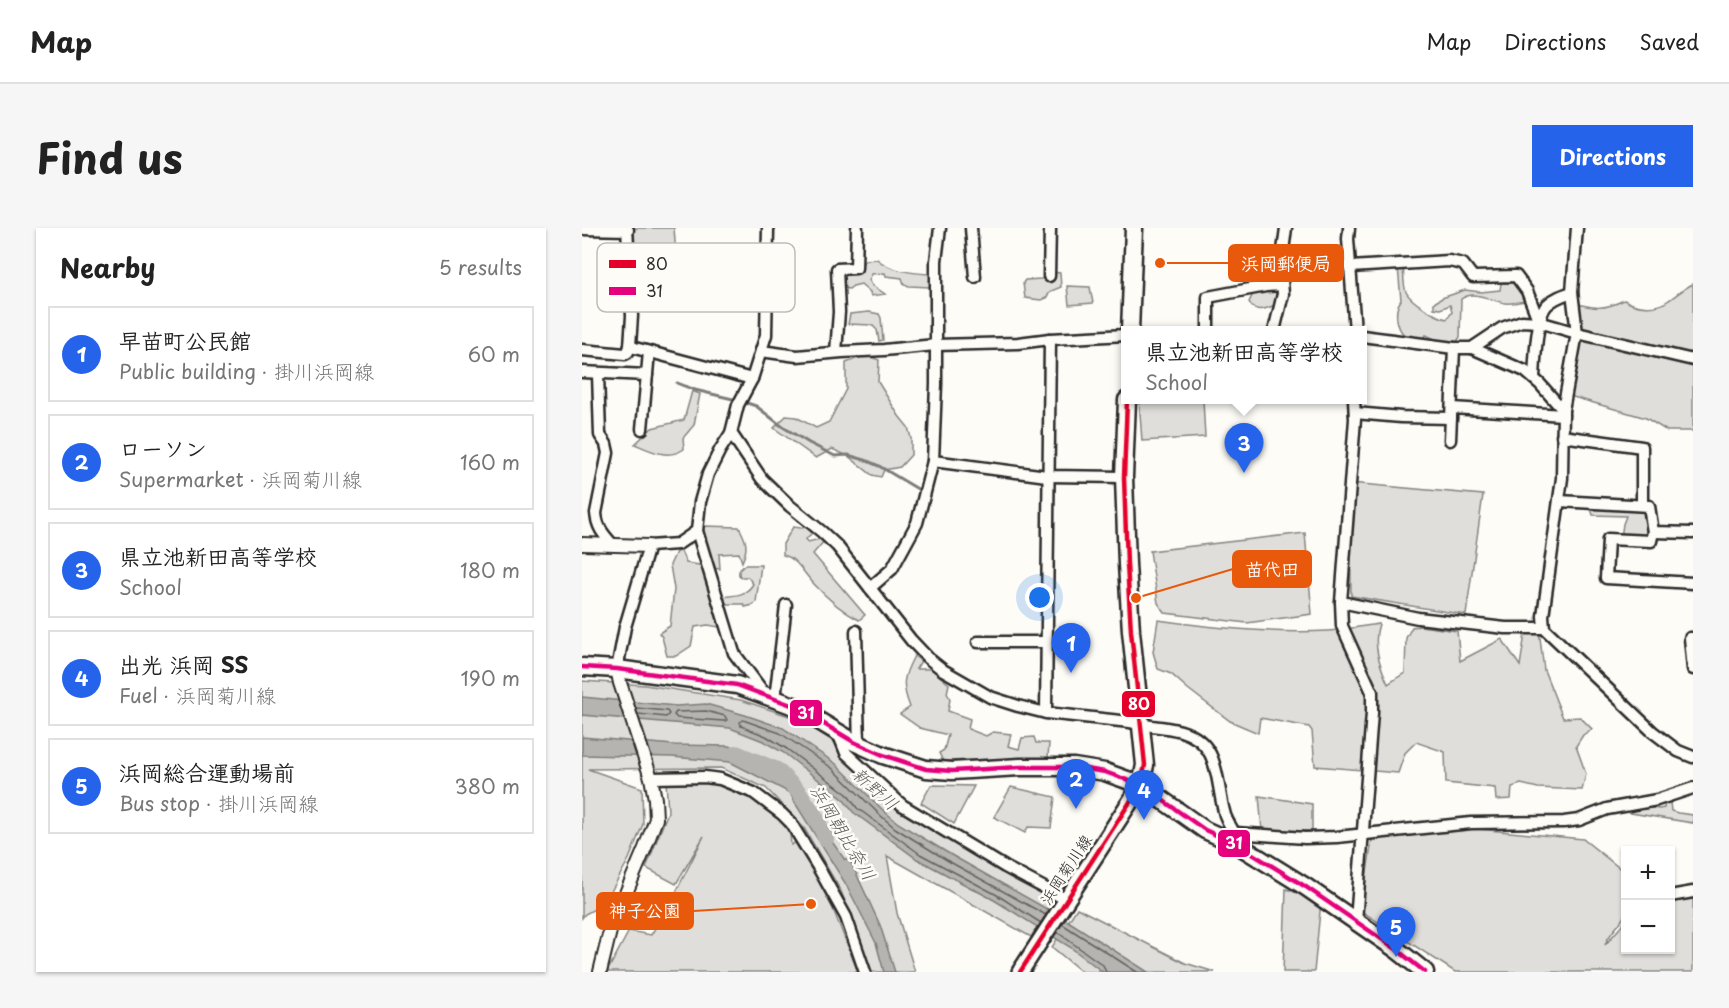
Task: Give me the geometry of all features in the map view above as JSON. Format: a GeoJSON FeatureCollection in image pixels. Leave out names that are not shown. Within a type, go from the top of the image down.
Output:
{"type":"FeatureCollection","features":[{"type":"Feature","properties":{"kind":"main road"},"geometry":{"type":"LineString","coordinates":[[1130,326],[1134,228]]}},
{"type":"Feature","properties":{"kind":"main road"},"geometry":{"type":"LineString","coordinates":[[1127,404],[1124,477],[1127,564],[1131,631],[1145,765],[1141,785]]}},
{"type":"Feature","properties":{"kind":"main road"},"geometry":{"type":"LineString","coordinates":[[582,667],[618,676],[737,686],[794,706],[859,745],[926,769],[952,771],[1074,767],[1105,772],[1141,785],[1205,830],[1237,839],[1396,949],[1425,972]]}},
{"type":"Feature","properties":{"kind":"main road","name":"浜岡菊川線"},"geometry":{"type":"LineString","coordinates":[[1020,972],[1141,785]]}},
{"type":"Feature","properties":{"kind":"street"},"geometry":{"type":"LineString","coordinates":[[768,228],[768,243]]}},
{"type":"Feature","properties":{"kind":"street"},"geometry":{"type":"LineString","coordinates":[[836,352],[839,312],[837,269],[856,268],[858,228]]}},
{"type":"Feature","properties":{"kind":"street"},"geometry":{"type":"LineString","coordinates":[[870,588],[892,569],[917,523],[933,461],[936,384],[936,261],[940,228]]}},
{"type":"Feature","properties":{"kind":"street"},"geometry":{"type":"LineString","coordinates":[[971,228],[975,277]]}},
{"type":"Feature","properties":{"kind":"street"},"geometry":{"type":"LineString","coordinates":[[1049,276],[1050,228]]}},
{"type":"Feature","properties":{"kind":"street"},"geometry":{"type":"LineString","coordinates":[[1275,326],[1283,294],[1281,266],[1286,228]]}},
{"type":"Feature","properties":{"kind":"street"},"geometry":{"type":"LineString","coordinates":[[1349,228],[1355,326]]}},
{"type":"Feature","properties":{"kind":"street"},"geometry":{"type":"LineString","coordinates":[[1576,228],[1572,292],[1576,333],[1563,413],[1562,478],[1543,616],[1544,628],[1653,732],[1668,744],[1693,757]]}},
{"type":"Feature","properties":{"kind":"street"},"geometry":{"type":"LineString","coordinates":[[582,229],[627,229]]}},
{"type":"Feature","properties":{"kind":"street"},"geometry":{"type":"LineString","coordinates":[[1350,267],[1449,261],[1463,264],[1473,277],[1516,276],[1527,291],[1539,322]]}},
{"type":"Feature","properties":{"kind":"street"},"geometry":{"type":"LineString","coordinates":[[1208,326],[1208,297],[1282,285]]}},
{"type":"Feature","properties":{"kind":"street"},"geometry":{"type":"LineString","coordinates":[[1534,378],[1539,322],[1545,307],[1553,299],[1572,292]]}},
{"type":"Feature","properties":{"kind":"street"},"geometry":{"type":"LineString","coordinates":[[582,350],[625,354],[628,352],[632,312]]}},
{"type":"Feature","properties":{"kind":"street"},"geometry":{"type":"LineString","coordinates":[[766,312],[766,335],[752,380],[740,401],[731,433],[708,474],[700,502],[698,531],[734,652],[770,697]]}},
{"type":"Feature","properties":{"kind":"street"},"geometry":{"type":"LineString","coordinates":[[1472,348],[1502,328],[1522,321],[1539,322],[1576,333],[1693,360]]}},
{"type":"Feature","properties":{"kind":"street"},"geometry":{"type":"LineString","coordinates":[[761,351],[797,356],[935,345],[1018,343],[1121,335]]}},
{"type":"Feature","properties":{"kind":"street"},"geometry":{"type":"LineString","coordinates":[[1367,337],[1454,348],[1472,348],[1525,371],[1534,378],[1563,413]]}},
{"type":"Feature","properties":{"kind":"street"},"geometry":{"type":"LineString","coordinates":[[1046,713],[1050,339]]}},
{"type":"Feature","properties":{"kind":"street"},"geometry":{"type":"LineString","coordinates":[[630,346],[752,380]]}},
{"type":"Feature","properties":{"kind":"street"},"geometry":{"type":"LineString","coordinates":[[1450,440],[1454,348]]}},
{"type":"Feature","properties":{"kind":"street"},"geometry":{"type":"LineString","coordinates":[[642,429],[649,352]]}},
{"type":"Feature","properties":{"kind":"street"},"geometry":{"type":"LineString","coordinates":[[582,372],[647,375]]}},
{"type":"Feature","properties":{"kind":"street"},"geometry":{"type":"LineString","coordinates":[[598,374],[600,435],[606,444],[608,453],[596,513],[601,532],[612,544]]}},
{"type":"Feature","properties":{"kind":"street"},"geometry":{"type":"LineString","coordinates":[[1354,404],[1341,602],[1342,626],[1372,692],[1356,921]]}},
{"type":"Feature","properties":{"kind":"street"},"geometry":{"type":"LineString","coordinates":[[1355,412],[1401,417],[1452,413],[1563,413]]}},
{"type":"Feature","properties":{"kind":"street"},"geometry":{"type":"LineString","coordinates":[[731,433],[762,479],[837,546],[927,658],[943,670],[990,697],[1046,713],[1130,722],[1181,731],[1196,738],[1209,750],[1226,817],[1237,839],[1363,835],[1471,823],[1564,822],[1579,820],[1607,809],[1657,800],[1693,788]]}},
{"type":"Feature","properties":{"kind":"street"},"geometry":{"type":"LineString","coordinates":[[1562,436],[1642,447],[1642,505]]}},
{"type":"Feature","properties":{"kind":"street"},"geometry":{"type":"LineString","coordinates":[[933,461],[1047,476],[1124,477]]}},
{"type":"Feature","properties":{"kind":"street"},"geometry":{"type":"LineString","coordinates":[[1559,501],[1649,506],[1653,532],[1651,541],[1608,539],[1606,578],[1693,583]]}},
{"type":"Feature","properties":{"kind":"street"},"geometry":{"type":"LineString","coordinates":[[582,544],[650,546],[678,544],[698,531]]}},
{"type":"Feature","properties":{"kind":"street"},"geometry":{"type":"LineString","coordinates":[[1653,532],[1693,533]]}},
{"type":"Feature","properties":{"kind":"street"},"geometry":{"type":"LineString","coordinates":[[600,972],[610,931],[656,819],[650,774],[618,676],[625,627],[650,546]]}},
{"type":"Feature","properties":{"kind":"street"},"geometry":{"type":"LineString","coordinates":[[1341,602],[1418,618],[1505,628],[1544,628]]}},
{"type":"Feature","properties":{"kind":"street"},"geometry":{"type":"LineString","coordinates":[[770,697],[786,605]]}},
{"type":"Feature","properties":{"kind":"street"},"geometry":{"type":"LineString","coordinates":[[856,631],[859,745]]}},
{"type":"Feature","properties":{"kind":"street"},"geometry":{"type":"LineString","coordinates":[[1693,638],[1690,638],[1693,669]]}},
{"type":"Feature","properties":{"kind":"street"},"geometry":{"type":"LineString","coordinates":[[978,642],[1046,642]]}},
{"type":"Feature","properties":{"kind":"street"},"geometry":{"type":"LineString","coordinates":[[838,732],[846,753],[902,805],[1066,901]]}},
{"type":"Feature","properties":{"kind":"street"},"geometry":{"type":"LineString","coordinates":[[650,774],[720,779],[754,793],[782,814],[791,823],[846,917],[865,972]]}},
{"type":"Feature","properties":{"kind":"street"},"geometry":{"type":"LineString","coordinates":[[1675,895],[1693,892]]}},
{"type":"Feature","properties":{"kind":"shaded area"},"geometry":{"type":"Polygon","coordinates":[[[634,228],[674,228],[675,243],[634,243],[634,228]]]}},
{"type":"Feature","properties":{"kind":"shaded area"},"geometry":{"type":"Polygon","coordinates":[[[877,259],[895,269],[929,274],[932,279],[930,287],[909,286],[904,284],[902,278],[886,276],[885,273],[872,274],[869,280],[885,294],[871,296],[861,284],[849,289],[842,288],[840,274],[858,270],[865,260],[877,259]]]}},
{"type":"Feature","properties":{"kind":"shaded area"},"geometry":{"type":"Polygon","coordinates":[[[1403,266],[1404,286],[1409,296],[1424,308],[1447,319],[1452,312],[1450,305],[1440,309],[1434,308],[1434,303],[1465,290],[1481,292],[1500,290],[1501,283],[1519,283],[1530,300],[1508,303],[1478,295],[1467,296],[1461,299],[1460,337],[1456,343],[1439,341],[1426,335],[1421,339],[1411,339],[1402,332],[1397,322],[1397,310],[1401,300],[1398,267],[1403,266]]]}},
{"type":"Feature","properties":{"kind":"shaded area"},"geometry":{"type":"Polygon","coordinates":[[[1052,272],[1060,273],[1061,287],[1051,291],[1046,298],[1041,300],[1025,298],[1023,283],[1025,280],[1041,279],[1052,272]]]}},
{"type":"Feature","properties":{"kind":"shaded area"},"geometry":{"type":"Polygon","coordinates":[[[1693,284],[1693,431],[1667,431],[1646,418],[1566,395],[1579,334],[1572,302],[1598,307],[1610,306],[1624,300],[1635,305],[1652,307],[1664,303],[1693,284]]]}},
{"type":"Feature","properties":{"kind":"shaded area"},"geometry":{"type":"Polygon","coordinates":[[[1067,286],[1090,287],[1093,303],[1069,305],[1067,286]]]}},
{"type":"Feature","properties":{"kind":"shaded area"},"geometry":{"type":"Polygon","coordinates":[[[1275,292],[1277,296],[1275,305],[1260,310],[1251,306],[1249,302],[1253,294],[1275,292]]]}},
{"type":"Feature","properties":{"kind":"shaded area"},"geometry":{"type":"Polygon","coordinates":[[[869,312],[879,314],[881,318],[883,340],[879,341],[877,330],[872,325],[848,324],[850,314],[869,312]]]}},
{"type":"Feature","properties":{"kind":"shaded area"},"geometry":{"type":"Polygon","coordinates":[[[865,355],[879,360],[878,382],[908,427],[911,438],[911,455],[900,467],[884,470],[881,477],[872,475],[848,456],[832,449],[816,458],[774,428],[786,416],[796,417],[816,428],[829,422],[846,389],[846,363],[865,355]]]}},
{"type":"Feature","properties":{"kind":"shaded area"},"geometry":{"type":"Polygon","coordinates":[[[692,391],[700,394],[694,425],[683,438],[684,449],[666,454],[653,452],[635,444],[652,428],[684,420],[692,391]]]}},
{"type":"Feature","properties":{"kind":"shaded area"},"geometry":{"type":"Polygon","coordinates":[[[1139,404],[1203,404],[1205,437],[1142,441],[1139,404]]]}},
{"type":"Feature","properties":{"kind":"shaded area"},"geometry":{"type":"Polygon","coordinates":[[[1350,483],[1483,495],[1466,615],[1351,596],[1350,483]]]}},
{"type":"Feature","properties":{"kind":"shaded area"},"geometry":{"type":"Polygon","coordinates":[[[1590,506],[1643,507],[1648,517],[1647,539],[1621,538],[1626,516],[1593,515],[1590,506]]]}},
{"type":"Feature","properties":{"kind":"shaded area"},"geometry":{"type":"Polygon","coordinates":[[[704,526],[739,527],[746,544],[742,562],[739,553],[719,554],[720,569],[712,568],[702,536],[704,526]]]}},
{"type":"Feature","properties":{"kind":"shaded area"},"geometry":{"type":"Polygon","coordinates":[[[793,527],[807,527],[812,533],[806,539],[808,542],[820,539],[824,541],[813,554],[865,615],[859,620],[835,604],[796,563],[783,555],[783,544],[793,527]]]}},
{"type":"Feature","properties":{"kind":"shaded area"},"geometry":{"type":"Polygon","coordinates":[[[1305,533],[1312,614],[1247,623],[1165,613],[1158,603],[1150,551],[1305,533]]]}},
{"type":"Feature","properties":{"kind":"shaded area"},"geometry":{"type":"Polygon","coordinates":[[[681,551],[686,563],[706,566],[720,621],[719,627],[708,625],[695,627],[691,646],[676,656],[667,656],[659,633],[670,626],[674,589],[670,565],[676,552],[681,551]]]}},
{"type":"Feature","properties":{"kind":"shaded area"},"geometry":{"type":"Polygon","coordinates":[[[745,565],[761,565],[756,602],[745,607],[744,604],[727,604],[721,601],[720,597],[743,593],[753,584],[748,577],[740,577],[739,570],[745,565]]]}},
{"type":"Feature","properties":{"kind":"shaded area"},"geometry":{"type":"Polygon","coordinates":[[[1158,620],[1221,628],[1285,632],[1334,630],[1379,624],[1377,647],[1388,684],[1405,673],[1406,638],[1412,627],[1457,631],[1460,661],[1502,639],[1520,666],[1525,634],[1539,630],[1544,670],[1563,718],[1580,717],[1592,729],[1583,735],[1576,746],[1586,774],[1582,790],[1538,788],[1521,784],[1512,787],[1511,799],[1496,800],[1495,788],[1446,783],[1445,752],[1416,742],[1405,753],[1398,773],[1315,766],[1312,731],[1309,727],[1260,718],[1258,733],[1230,721],[1171,674],[1158,669],[1153,652],[1158,620]]]}},
{"type":"Feature","properties":{"kind":"shaded area"},"geometry":{"type":"Polygon","coordinates":[[[914,656],[921,661],[916,669],[931,669],[949,684],[948,711],[970,719],[968,729],[986,736],[993,732],[1011,734],[1008,746],[1019,749],[1022,738],[1034,737],[1036,743],[1049,743],[1048,758],[943,761],[939,753],[944,750],[948,735],[920,728],[900,714],[910,707],[904,681],[914,656]]]}},
{"type":"Feature","properties":{"kind":"shaded area"},"geometry":{"type":"Polygon","coordinates":[[[582,681],[645,685],[741,700],[801,720],[836,743],[840,750],[912,814],[1052,900],[1031,937],[887,856],[897,913],[915,972],[872,972],[841,891],[804,828],[766,788],[721,768],[588,769],[642,788],[643,824],[629,859],[604,904],[582,918],[582,681]]]}},
{"type":"Feature","properties":{"kind":"shaded area"},"geometry":{"type":"Polygon","coordinates":[[[666,781],[714,781],[753,797],[777,817],[790,833],[791,845],[798,841],[833,909],[858,972],[607,972],[629,931],[651,935],[673,898],[704,836],[676,884],[646,868],[668,812],[666,781]]]}},
{"type":"Feature","properties":{"kind":"shaded area"},"geometry":{"type":"Polygon","coordinates":[[[931,785],[974,786],[954,824],[921,803],[931,785]]]}},
{"type":"Feature","properties":{"kind":"shaded area"},"geometry":{"type":"Polygon","coordinates":[[[1011,787],[1055,797],[1051,828],[1028,827],[1025,833],[994,817],[1011,787]]]}},
{"type":"Feature","properties":{"kind":"shaded area"},"geometry":{"type":"Polygon","coordinates":[[[1259,796],[1312,804],[1312,831],[1262,830],[1259,796]]]}},
{"type":"Feature","properties":{"kind":"shaded area"},"geometry":{"type":"Polygon","coordinates":[[[1665,801],[1670,802],[1671,811],[1693,815],[1693,823],[1631,813],[1631,810],[1644,807],[1664,808],[1665,801]]]}},
{"type":"Feature","properties":{"kind":"shaded area"},"geometry":{"type":"Polygon","coordinates":[[[1446,826],[1583,839],[1621,869],[1621,921],[1605,945],[1621,927],[1621,954],[1675,954],[1675,899],[1693,896],[1693,972],[1455,972],[1361,911],[1372,840],[1446,826]]]}},
{"type":"Feature","properties":{"kind":"shaded area"},"geometry":{"type":"Polygon","coordinates":[[[1286,889],[1321,901],[1314,972],[1283,972],[1286,889]]]}},
{"type":"Feature","properties":{"kind":"shaded area"},"geometry":{"type":"Polygon","coordinates":[[[1077,908],[1185,963],[1215,972],[1082,972],[1052,947],[1077,908]]]}},
{"type":"Feature","properties":{"kind":"water"},"geometry":{"type":"Polygon","coordinates":[[[582,697],[676,706],[706,704],[783,728],[835,763],[898,823],[1068,921],[1148,972],[1103,972],[1070,947],[994,900],[917,859],[853,812],[843,799],[784,753],[763,741],[730,728],[582,715],[582,697]]]}},
{"type":"Feature","properties":{"kind":"water"},"geometry":{"type":"Polygon","coordinates":[[[582,737],[674,745],[729,746],[783,776],[845,860],[850,860],[880,925],[895,972],[884,972],[876,943],[847,886],[790,793],[730,762],[672,757],[582,755],[582,737]]]}},
{"type":"Feature","properties":{"kind":"waterway"},"geometry":{"type":"LineString","coordinates":[[677,383],[695,390],[737,400]]}},
{"type":"Feature","properties":{"kind":"waterway"},"geometry":{"type":"LineString","coordinates":[[744,402],[756,406],[809,443],[835,456],[848,455],[865,460],[921,491]]}},
{"type":"Feature","properties":{"kind":"waterway","name":"浜岡朝比奈川"},"geometry":{"type":"LineString","coordinates":[[736,753],[777,770],[799,792],[816,817],[826,839]]}},
{"type":"Feature","properties":{"kind":"transit line","name":"80"},"geometry":{"type":"LineString","coordinates":[[1020,972],[1141,785],[1145,765],[1131,631],[1127,564],[1124,477],[1127,404]]}},
{"type":"Feature","properties":{"kind":"transit line","name":"31"},"geometry":{"type":"LineString","coordinates":[[582,667],[617,669],[737,685],[794,706],[854,742],[883,755],[926,769],[952,771],[1074,767],[1105,772],[1141,785],[1205,830],[1238,845],[1306,887],[1396,949],[1425,972]]}},
{"type":"Feature","properties":{"kind":"place","name":"浜岡郵便局"},"geometry":{"type":"Point","coordinates":[1160,263]}},
{"type":"Feature","properties":{"kind":"place","name":"県立池新田高等学校"},"geometry":{"type":"Point","coordinates":[1244,473]}},
{"type":"Feature","properties":{"kind":"place","name":"苗代田"},"geometry":{"type":"Point","coordinates":[1136,598]}},
{"type":"Feature","properties":{"kind":"place","name":"早苗町公民館"},"geometry":{"type":"Point","coordinates":[1071,673]}},
{"type":"Feature","properties":{"kind":"place","name":"ローソン"},"geometry":{"type":"Point","coordinates":[1076,809]}},
{"type":"Feature","properties":{"kind":"place","name":"出光 浜岡 SS"},"geometry":{"type":"Point","coordinates":[1144,820]}},
{"type":"Feature","properties":{"kind":"place","name":"神子公園"},"geometry":{"type":"Point","coordinates":[811,904]}},
{"type":"Feature","properties":{"kind":"place","name":"浜岡総合運動場前"},"geometry":{"type":"Point","coordinates":[1396,957]}},
{"type":"Feature","properties":{"kind":"water label","name":"新野川"},"geometry":{"type":"Point","coordinates":[876,788]}}]}
